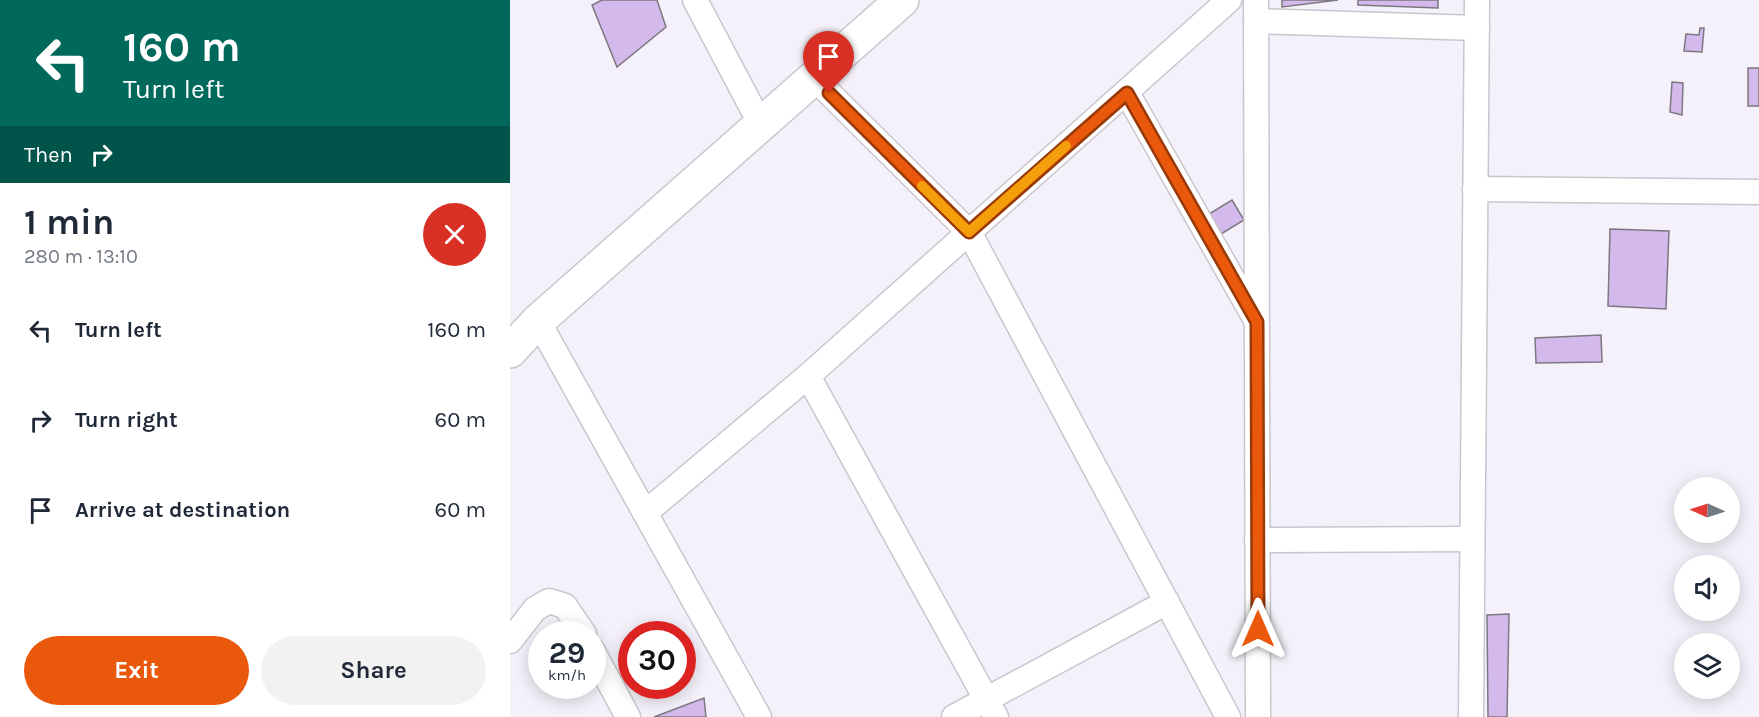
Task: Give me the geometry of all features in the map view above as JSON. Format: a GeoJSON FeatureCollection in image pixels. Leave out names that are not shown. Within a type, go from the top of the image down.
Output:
{"type":"FeatureCollection","features":[{"type":"Feature","properties":{"kind":"main road"},"geometry":{"type":"LineString","coordinates":[[510,351],[538,321],[902,0]]}},
{"type":"Feature","properties":{"kind":"street"},"geometry":{"type":"LineString","coordinates":[[695,0],[761,124]]}},
{"type":"Feature","properties":{"kind":"street"},"geometry":{"type":"LineString","coordinates":[[645,513],[808,376],[1229,0]]}},
{"type":"Feature","properties":{"kind":"street"},"geometry":{"type":"LineString","coordinates":[[1471,717],[1477,0]]}},
{"type":"Feature","properties":{"kind":"street"},"geometry":{"type":"LineString","coordinates":[[1258,717],[1256,11],[1477,28]]}},
{"type":"Feature","properties":{"kind":"street"},"geometry":{"type":"LineString","coordinates":[[814,78],[969,232],[1228,717]]}},
{"type":"Feature","properties":{"kind":"street"},"geometry":{"type":"LineString","coordinates":[[1127,93],[1257,322]]}},
{"type":"Feature","properties":{"kind":"street"},"geometry":{"type":"LineString","coordinates":[[1475,189],[1759,192]]}},
{"type":"Feature","properties":{"kind":"street"},"geometry":{"type":"LineString","coordinates":[[538,321],[759,717]]}},
{"type":"Feature","properties":{"kind":"street"},"geometry":{"type":"LineString","coordinates":[[808,376],[991,708]]}},
{"type":"Feature","properties":{"kind":"street"},"geometry":{"type":"LineString","coordinates":[[1257,540],[1472,539]]}},
{"type":"Feature","properties":{"kind":"street"},"geometry":{"type":"LineString","coordinates":[[510,641],[535,609],[549,601],[565,606],[575,621]]}},
{"type":"Feature","properties":{"kind":"street"},"geometry":{"type":"LineString","coordinates":[[954,717],[991,708],[1167,602]]}},
{"type":"Feature","properties":{"kind":"street"},"geometry":{"type":"LineString","coordinates":[[606,677],[628,717]]}},
{"type":"Feature","properties":{"kind":"building"},"geometry":{"type":"Polygon","coordinates":[[[602,0],[657,0],[666,27],[617,67],[592,5],[602,0]]]}},
{"type":"Feature","properties":{"kind":"building"},"geometry":{"type":"Polygon","coordinates":[[[1282,0],[1338,0],[1282,7],[1282,0]]]}},
{"type":"Feature","properties":{"kind":"building"},"geometry":{"type":"Polygon","coordinates":[[[1358,0],[1438,0],[1438,8],[1358,5],[1358,0]]]}},
{"type":"Feature","properties":{"kind":"building"},"geometry":{"type":"Polygon","coordinates":[[[1700,28],[1704,28],[1702,52],[1684,51],[1686,34],[1699,35],[1700,28]]]}},
{"type":"Feature","properties":{"kind":"building"},"geometry":{"type":"Polygon","coordinates":[[[1748,68],[1759,68],[1759,106],[1748,106],[1748,68]]]}},
{"type":"Feature","properties":{"kind":"building"},"geometry":{"type":"Polygon","coordinates":[[[1672,82],[1683,83],[1682,115],[1670,112],[1672,82]]]}},
{"type":"Feature","properties":{"kind":"building"},"geometry":{"type":"Polygon","coordinates":[[[1232,200],[1244,220],[1221,234],[1209,214],[1232,200]]]}},
{"type":"Feature","properties":{"kind":"building"},"geometry":{"type":"Polygon","coordinates":[[[1610,229],[1669,231],[1666,309],[1608,306],[1610,229]]]}},
{"type":"Feature","properties":{"kind":"building"},"geometry":{"type":"Polygon","coordinates":[[[1601,335],[1602,362],[1536,363],[1535,338],[1601,335]]]}},
{"type":"Feature","properties":{"kind":"building"},"geometry":{"type":"Polygon","coordinates":[[[1509,614],[1507,717],[1488,717],[1487,615],[1509,614]]]}},
{"type":"Feature","properties":{"kind":"building"},"geometry":{"type":"Polygon","coordinates":[[[704,698],[706,717],[654,717],[704,698]]]}},
{"type":"Feature","properties":{"kind":"slow traffic"},"geometry":{"type":"LineString","coordinates":[[922,186],[969,232],[1066,146]]}},
{"type":"Feature","properties":{"kind":"route"},"geometry":{"type":"LineString","coordinates":[[829,93],[969,232],[1127,93],[1257,322],[1258,629]]}}]}
